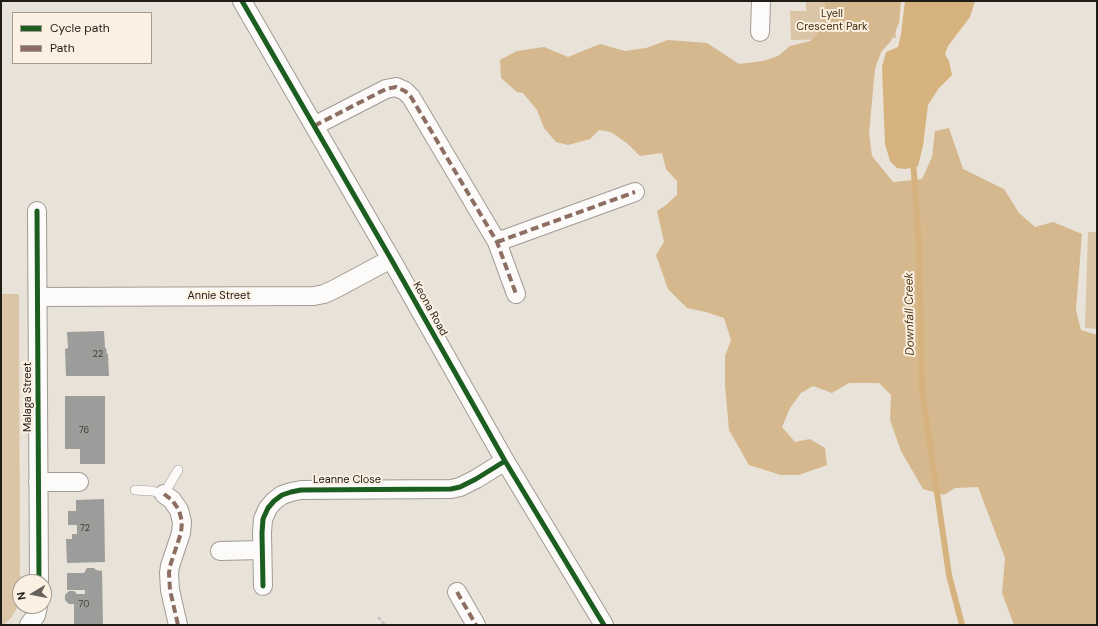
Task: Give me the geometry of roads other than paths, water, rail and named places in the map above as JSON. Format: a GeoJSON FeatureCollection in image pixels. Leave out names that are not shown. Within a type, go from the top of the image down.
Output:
{"type":"FeatureCollection","features":[{"type":"Feature","properties":{"kind":"street","name":"Keona Road"},"geometry":{"type":"LineString","coordinates":[[242,1],[391,259],[505,461],[604,625]]}},
{"type":"Feature","properties":{"kind":"street"},"geometry":{"type":"LineString","coordinates":[[760,1],[760,32]]}},
{"type":"Feature","properties":{"kind":"street"},"geometry":{"type":"LineString","coordinates":[[314,126],[386,89],[396,87],[404,91],[411,97],[497,242],[516,294]]}},
{"type":"Feature","properties":{"kind":"street"},"geometry":{"type":"LineString","coordinates":[[497,242],[635,192]]}},
{"type":"Feature","properties":{"kind":"street","name":"Malaga Street"},"geometry":{"type":"LineString","coordinates":[[37,211],[39,574]]}},
{"type":"Feature","properties":{"kind":"street","name":"Annie Street"},"geometry":{"type":"LineString","coordinates":[[38,297],[314,296],[324,294],[335,289],[391,259]]}},
{"type":"Feature","properties":{"kind":"street","name":"Leanne Close"},"geometry":{"type":"LineString","coordinates":[[262,586],[263,519],[268,508],[282,495],[301,490],[451,489],[460,487],[476,479],[505,461]]}},
{"type":"Feature","properties":{"kind":"street"},"geometry":{"type":"LineString","coordinates":[[38,482],[79,482]]}},
{"type":"Feature","properties":{"kind":"street"},"geometry":{"type":"LineString","coordinates":[[164,494],[172,500],[180,510],[182,522],[181,533],[169,573],[170,590],[178,625]]}},
{"type":"Feature","properties":{"kind":"street"},"geometry":{"type":"LineString","coordinates":[[220,550],[262,550]]}},
{"type":"Feature","properties":{"kind":"street"},"geometry":{"type":"LineString","coordinates":[[456,592],[476,625]]}},
{"type":"Feature","properties":{"kind":"street"},"geometry":{"type":"LineString","coordinates":[[29,625],[36,614]]}},
{"type":"Feature","properties":{"kind":"lane"},"geometry":{"type":"LineString","coordinates":[[135,490],[152,490],[164,494],[178,470]]}},
{"type":"Feature","properties":{"kind":"waterway","name":"Downfall Creek"},"geometry":{"type":"LineString","coordinates":[[913,160],[919,247],[922,390],[949,575],[962,625]]}},
{"type":"Feature","properties":{"kind":"park label","name":"Lyell Crescent Park"},"geometry":{"type":"Point","coordinates":[832,20]}}]}
